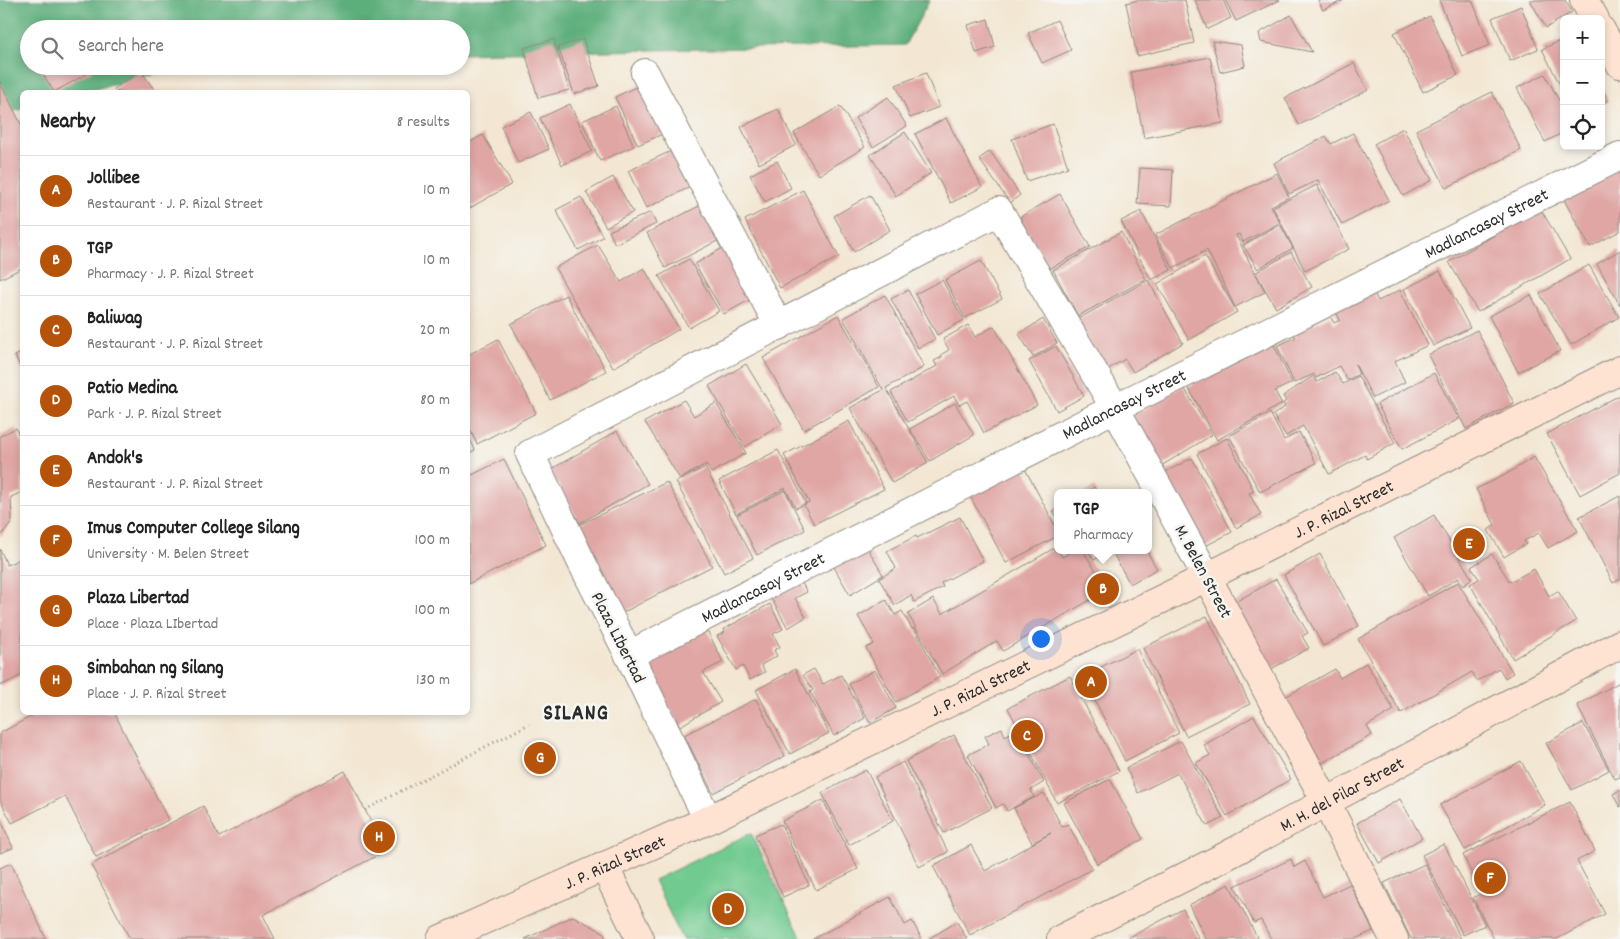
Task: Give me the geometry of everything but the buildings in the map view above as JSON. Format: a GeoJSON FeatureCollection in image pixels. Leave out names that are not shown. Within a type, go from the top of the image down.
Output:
{"type":"FeatureCollection","features":[{"type":"Feature","properties":{"kind":"main road"},"geometry":{"type":"LineString","coordinates":[[1584,0],[1593,15]]}},
{"type":"Feature","properties":{"kind":"main road"},"geometry":{"type":"LineString","coordinates":[[1605,37],[1620,64]]}},
{"type":"Feature","properties":{"kind":"main road","name":"J. P. Rizal Street"},"geometry":{"type":"LineString","coordinates":[[440,939],[708,820],[1207,577],[1620,370]]}},
{"type":"Feature","properties":{"kind":"main road","name":"M. Belen Street"},"geometry":{"type":"LineString","coordinates":[[1207,577],[1326,802],[1394,939]]}},
{"type":"Feature","properties":{"kind":"main road","name":"M. H. del Pilar Street"},"geometry":{"type":"LineString","coordinates":[[1061,939],[1224,857],[1620,644]]}},
{"type":"Feature","properties":{"kind":"main road"},"geometry":{"type":"LineString","coordinates":[[604,866],[640,939]]}},
{"type":"Feature","properties":{"kind":"street"},"geometry":{"type":"LineString","coordinates":[[645,73],[779,326]]}},
{"type":"Feature","properties":{"kind":"street","name":"Madlancasay Street"},"geometry":{"type":"LineString","coordinates":[[629,655],[1116,408],[1620,156]]}},
{"type":"Feature","properties":{"kind":"street","name":"M. Belen Street"},"geometry":{"type":"LineString","coordinates":[[779,326],[999,211],[1116,408],[1207,577]]}},
{"type":"Feature","properties":{"kind":"street","name":"Plaza LIbertad"},"geometry":{"type":"LineString","coordinates":[[708,820],[530,454],[779,326]]}},
{"type":"Feature","properties":{"kind":"path"},"geometry":{"type":"LineString","coordinates":[[365,810],[529,724]]}},
{"type":"Feature","properties":{"kind":"green space"},"geometry":{"type":"Polygon","coordinates":[[[0,0],[930,0],[905,45],[470,54],[470,20],[20,20],[20,75],[149,75],[92,90],[20,90],[20,110],[0,115],[0,0]]]}},
{"type":"Feature","properties":{"kind":"green space"},"geometry":{"type":"Polygon","coordinates":[[[751,833],[802,939],[682,939],[654,880],[751,833]]]}},
{"type":"Feature","properties":{"kind":"place","name":"Andok's"},"geometry":{"type":"Point","coordinates":[1469,544]}},
{"type":"Feature","properties":{"kind":"place","name":"TGP"},"geometry":{"type":"Point","coordinates":[1103,589]}},
{"type":"Feature","properties":{"kind":"place","name":"Jollibee"},"geometry":{"type":"Point","coordinates":[1091,682]}},
{"type":"Feature","properties":{"kind":"place","name":"Baliwag"},"geometry":{"type":"Point","coordinates":[1027,736]}},
{"type":"Feature","properties":{"kind":"place","name":"Plaza Libertad"},"geometry":{"type":"Point","coordinates":[540,758]}},
{"type":"Feature","properties":{"kind":"place","name":"Simbahan ng Silang"},"geometry":{"type":"Point","coordinates":[379,837]}},
{"type":"Feature","properties":{"kind":"place","name":"Imus Computer College Silang"},"geometry":{"type":"Point","coordinates":[1490,878]}},
{"type":"Feature","properties":{"kind":"place","name":"Patio Medina"},"geometry":{"type":"Point","coordinates":[728,909]}},
{"type":"Feature","properties":{"kind":"district","name":"SILANG"},"geometry":{"type":"Point","coordinates":[576,711]}}]}
